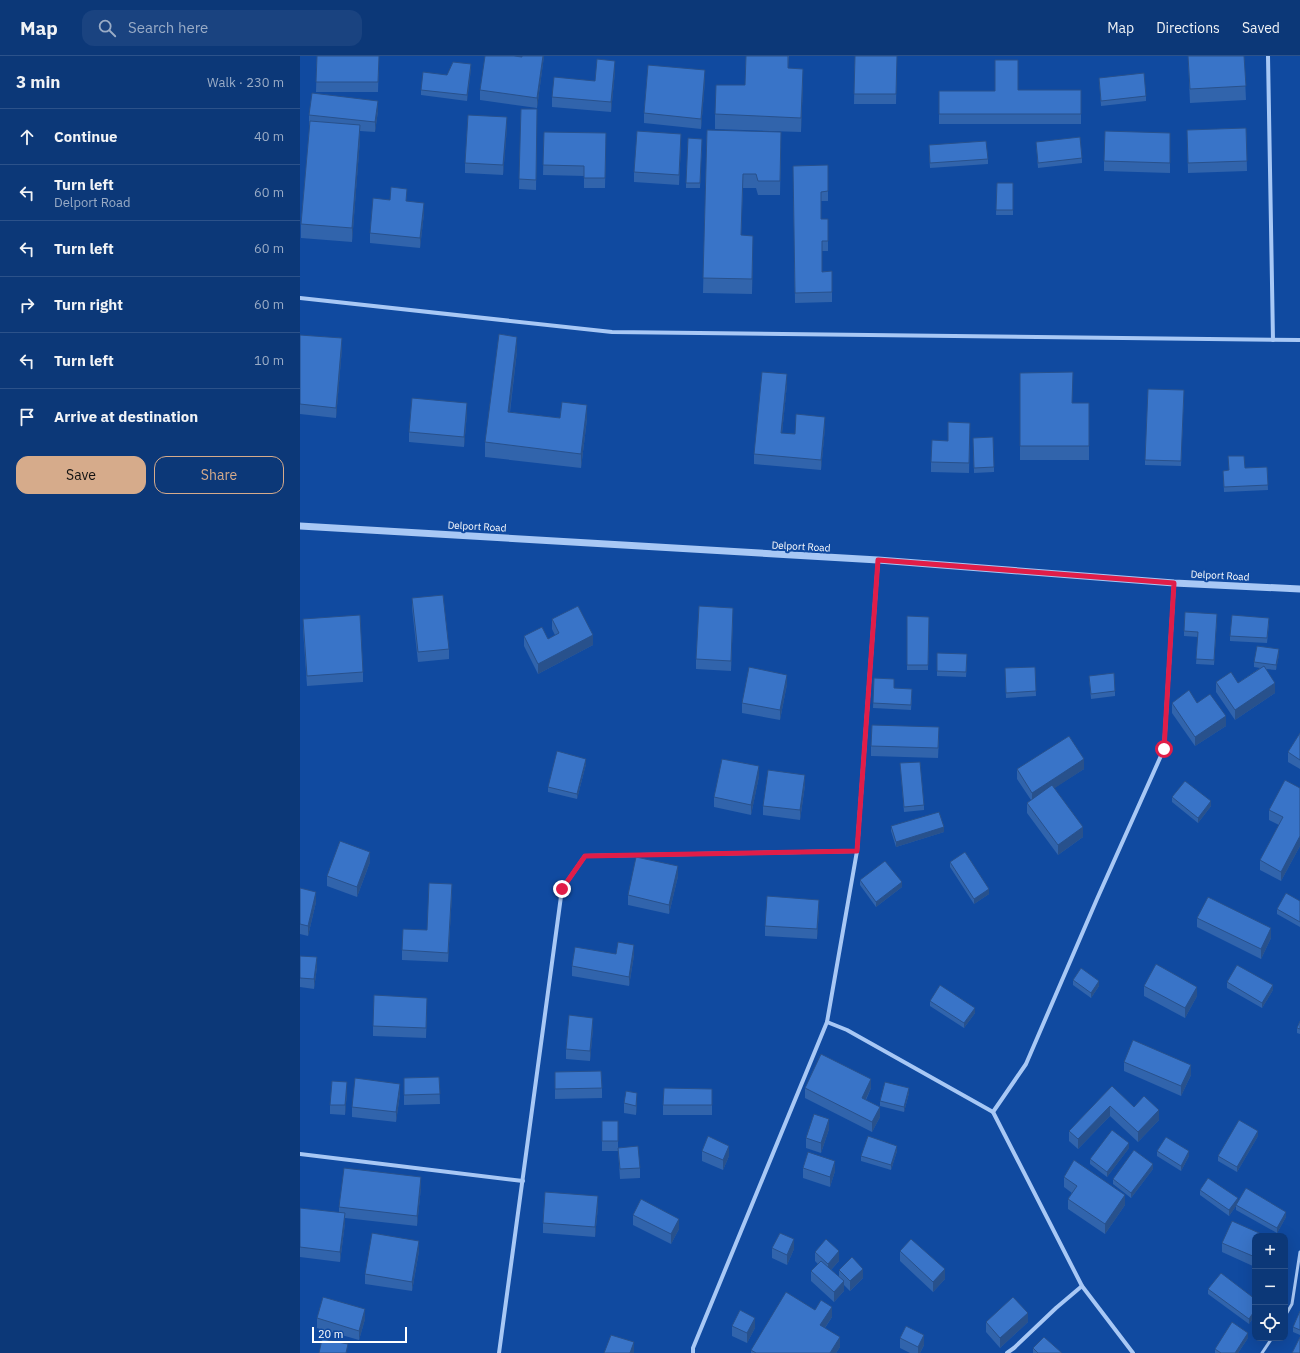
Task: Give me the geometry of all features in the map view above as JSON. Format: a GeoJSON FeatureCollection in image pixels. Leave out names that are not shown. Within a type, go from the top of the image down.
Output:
{"type":"FeatureCollection","features":[{"type":"Feature","properties":{"kind":"street"},"geometry":{"type":"LineString","coordinates":[[1268,56],[1273,340]]}},
{"type":"Feature","properties":{"kind":"street"},"geometry":{"type":"LineString","coordinates":[[300,298],[612,332],[1300,340]]}},
{"type":"Feature","properties":{"kind":"street","name":"Delport Road"},"geometry":{"type":"LineString","coordinates":[[300,526],[878,560],[1174,583],[1300,589]]}},
{"type":"Feature","properties":{"kind":"street"},"geometry":{"type":"LineString","coordinates":[[693,1353],[696,1341],[827,1022],[857,851],[878,560]]}},
{"type":"Feature","properties":{"kind":"street"},"geometry":{"type":"LineString","coordinates":[[993,1112],[1026,1064],[1164,749],[1174,583]]}},
{"type":"Feature","properties":{"kind":"street"},"geometry":{"type":"LineString","coordinates":[[499,1353],[562,889],[585,856],[857,851]]}},
{"type":"Feature","properties":{"kind":"street"},"geometry":{"type":"LineString","coordinates":[[827,1022],[854,1034],[993,1112],[1082,1286],[1133,1353]]}},
{"type":"Feature","properties":{"kind":"street"},"geometry":{"type":"LineString","coordinates":[[300,1154],[523,1181]]}},
{"type":"Feature","properties":{"kind":"street"},"geometry":{"type":"LineString","coordinates":[[1007,1353],[1082,1286]]}},
{"type":"Feature","properties":{"kind":"lane"},"geometry":{"type":"LineString","coordinates":[[1288,1311],[1292,1304],[1300,1252]]}},
{"type":"Feature","properties":{"kind":"lane"},"geometry":{"type":"LineString","coordinates":[[1262,1353],[1270,1341]]}},
{"type":"Feature","properties":{"kind":"building"},"geometry":{"type":"Polygon","coordinates":[[[317,56],[379,56],[378,82],[316,82],[317,56]]]}},
{"type":"Feature","properties":{"kind":"building"},"geometry":{"type":"Polygon","coordinates":[[[485,56],[543,56],[537,98],[480,90],[485,56]]]}},
{"type":"Feature","properties":{"kind":"building"},"geometry":{"type":"Polygon","coordinates":[[[746,56],[788,56],[788,68],[803,69],[801,118],[715,114],[716,85],[745,85],[746,56]]]}},
{"type":"Feature","properties":{"kind":"building"},"geometry":{"type":"Polygon","coordinates":[[[855,56],[897,56],[896,94],[854,94],[855,56]]]}},
{"type":"Feature","properties":{"kind":"building"},"geometry":{"type":"Polygon","coordinates":[[[1188,56],[1244,56],[1246,86],[1190,89],[1188,56]]]}},
{"type":"Feature","properties":{"kind":"building"},"geometry":{"type":"Polygon","coordinates":[[[597,59],[615,61],[611,102],[552,97],[554,77],[595,81],[597,59]]]}},
{"type":"Feature","properties":{"kind":"building"},"geometry":{"type":"Polygon","coordinates":[[[995,60],[1018,60],[1018,90],[1081,90],[1081,114],[939,114],[939,91],[995,91],[995,60]]]}},
{"type":"Feature","properties":{"kind":"building"},"geometry":{"type":"Polygon","coordinates":[[[453,62],[471,64],[467,95],[421,90],[423,72],[447,75],[453,62]]]}},
{"type":"Feature","properties":{"kind":"building"},"geometry":{"type":"Polygon","coordinates":[[[648,65],[705,70],[701,119],[644,113],[648,65]]]}},
{"type":"Feature","properties":{"kind":"building"},"geometry":{"type":"Polygon","coordinates":[[[1144,73],[1146,96],[1101,101],[1099,78],[1144,73]]]}},
{"type":"Feature","properties":{"kind":"building"},"geometry":{"type":"Polygon","coordinates":[[[312,93],[378,101],[375,122],[309,115],[312,93]]]}},
{"type":"Feature","properties":{"kind":"building"},"geometry":{"type":"Polygon","coordinates":[[[521,109],[537,109],[536,180],[519,179],[521,109]]]}},
{"type":"Feature","properties":{"kind":"building"},"geometry":{"type":"Polygon","coordinates":[[[468,115],[507,117],[503,165],[465,163],[468,115]]]}},
{"type":"Feature","properties":{"kind":"building"},"geometry":{"type":"Polygon","coordinates":[[[310,121],[360,125],[352,228],[301,224],[310,121]]]}},
{"type":"Feature","properties":{"kind":"building"},"geometry":{"type":"Polygon","coordinates":[[[1246,128],[1247,161],[1188,163],[1187,130],[1246,128]]]}},
{"type":"Feature","properties":{"kind":"building"},"geometry":{"type":"Polygon","coordinates":[[[707,130],[781,132],[780,181],[758,181],[756,174],[743,174],[741,235],[753,236],[752,279],[703,278],[707,130]]]}},
{"type":"Feature","properties":{"kind":"building"},"geometry":{"type":"Polygon","coordinates":[[[637,131],[681,134],[679,175],[634,172],[637,131]]]}},
{"type":"Feature","properties":{"kind":"building"},"geometry":{"type":"Polygon","coordinates":[[[1105,131],[1170,133],[1170,163],[1104,161],[1105,131]]]}},
{"type":"Feature","properties":{"kind":"building"},"geometry":{"type":"Polygon","coordinates":[[[544,132],[606,133],[605,178],[584,178],[584,166],[543,165],[544,132]]]}},
{"type":"Feature","properties":{"kind":"building"},"geometry":{"type":"Polygon","coordinates":[[[1080,137],[1082,158],[1038,163],[1036,142],[1080,137]]]}},
{"type":"Feature","properties":{"kind":"building"},"geometry":{"type":"Polygon","coordinates":[[[688,138],[702,139],[700,183],[686,183],[688,138]]]}},
{"type":"Feature","properties":{"kind":"building"},"geometry":{"type":"Polygon","coordinates":[[[986,141],[988,159],[930,163],[929,145],[986,141]]]}},
{"type":"Feature","properties":{"kind":"building"},"geometry":{"type":"Polygon","coordinates":[[[828,165],[828,191],[821,192],[821,219],[828,219],[828,241],[822,241],[822,272],[832,271],[832,292],[795,293],[793,166],[828,165]]]}},
{"type":"Feature","properties":{"kind":"building"},"geometry":{"type":"Polygon","coordinates":[[[997,183],[1013,183],[1013,210],[996,210],[997,183]]]}},
{"type":"Feature","properties":{"kind":"building"},"geometry":{"type":"Polygon","coordinates":[[[391,187],[407,189],[406,201],[424,203],[420,238],[370,233],[373,198],[390,200],[391,187]]]}},
{"type":"Feature","properties":{"kind":"building"},"geometry":{"type":"Polygon","coordinates":[[[499,334],[517,337],[508,412],[560,418],[562,402],[587,405],[581,454],[485,442],[499,334]]]}},
{"type":"Feature","properties":{"kind":"building"},"geometry":{"type":"Polygon","coordinates":[[[300,335],[342,338],[336,408],[300,404],[300,335]]]}},
{"type":"Feature","properties":{"kind":"building"},"geometry":{"type":"Polygon","coordinates":[[[762,372],[787,374],[781,433],[795,434],[796,414],[825,417],[821,460],[754,454],[762,372]]]}},
{"type":"Feature","properties":{"kind":"building"},"geometry":{"type":"Polygon","coordinates":[[[1073,372],[1072,403],[1089,403],[1089,446],[1020,446],[1020,373],[1073,372]]]}},
{"type":"Feature","properties":{"kind":"building"},"geometry":{"type":"Polygon","coordinates":[[[1148,389],[1184,390],[1181,461],[1145,460],[1148,389]]]}},
{"type":"Feature","properties":{"kind":"building"},"geometry":{"type":"Polygon","coordinates":[[[412,398],[467,403],[464,437],[409,432],[412,398]]]}},
{"type":"Feature","properties":{"kind":"building"},"geometry":{"type":"Polygon","coordinates":[[[948,422],[970,423],[969,463],[931,462],[932,440],[948,441],[948,422]]]}},
{"type":"Feature","properties":{"kind":"building"},"geometry":{"type":"Polygon","coordinates":[[[993,437],[994,467],[974,468],[973,438],[993,437]]]}},
{"type":"Feature","properties":{"kind":"building"},"geometry":{"type":"Polygon","coordinates":[[[1228,456],[1244,456],[1245,468],[1267,467],[1268,485],[1224,487],[1223,471],[1229,470],[1228,456]]]}},
{"type":"Feature","properties":{"kind":"building"},"geometry":{"type":"Polygon","coordinates":[[[443,595],[449,649],[418,652],[412,598],[443,595]]]}},
{"type":"Feature","properties":{"kind":"building"},"geometry":{"type":"Polygon","coordinates":[[[578,606],[593,635],[538,664],[524,636],[542,627],[548,639],[559,633],[552,619],[578,606]]]}},
{"type":"Feature","properties":{"kind":"building"},"geometry":{"type":"Polygon","coordinates":[[[699,606],[733,608],[731,661],[696,659],[699,606]]]}},
{"type":"Feature","properties":{"kind":"building"},"geometry":{"type":"Polygon","coordinates":[[[1185,612],[1217,614],[1214,660],[1196,659],[1198,632],[1184,631],[1185,612]]]}},
{"type":"Feature","properties":{"kind":"building"},"geometry":{"type":"Polygon","coordinates":[[[360,615],[363,672],[307,676],[303,619],[360,615]]]}},
{"type":"Feature","properties":{"kind":"building"},"geometry":{"type":"Polygon","coordinates":[[[1232,615],[1269,618],[1267,638],[1230,636],[1232,615]]]}},
{"type":"Feature","properties":{"kind":"building"},"geometry":{"type":"Polygon","coordinates":[[[907,616],[929,617],[928,665],[907,665],[907,616]]]}},
{"type":"Feature","properties":{"kind":"building"},"geometry":{"type":"Polygon","coordinates":[[[1257,646],[1279,649],[1276,665],[1254,662],[1257,646]]]}},
{"type":"Feature","properties":{"kind":"building"},"geometry":{"type":"Polygon","coordinates":[[[937,653],[967,654],[966,672],[937,671],[937,653]]]}},
{"type":"Feature","properties":{"kind":"building"},"geometry":{"type":"Polygon","coordinates":[[[1264,666],[1275,683],[1235,710],[1216,682],[1231,672],[1238,683],[1264,666]]]}},
{"type":"Feature","properties":{"kind":"building"},"geometry":{"type":"Polygon","coordinates":[[[749,667],[787,675],[780,710],[742,703],[749,667]]]}},
{"type":"Feature","properties":{"kind":"building"},"geometry":{"type":"Polygon","coordinates":[[[1035,667],[1036,691],[1006,693],[1005,668],[1035,667]]]}},
{"type":"Feature","properties":{"kind":"building"},"geometry":{"type":"Polygon","coordinates":[[[1114,673],[1115,691],[1091,694],[1089,676],[1114,673]]]}},
{"type":"Feature","properties":{"kind":"building"},"geometry":{"type":"Polygon","coordinates":[[[874,678],[894,679],[894,688],[912,689],[911,705],[873,703],[874,678]]]}},
{"type":"Feature","properties":{"kind":"building"},"geometry":{"type":"Polygon","coordinates":[[[1189,690],[1197,703],[1210,694],[1226,716],[1195,737],[1172,703],[1189,690]]]}},
{"type":"Feature","properties":{"kind":"building"},"geometry":{"type":"Polygon","coordinates":[[[872,725],[939,727],[938,748],[871,746],[872,725]]]}},
{"type":"Feature","properties":{"kind":"building"},"geometry":{"type":"Polygon","coordinates":[[[1300,733],[1300,760],[1288,752],[1300,733]]]}},
{"type":"Feature","properties":{"kind":"building"},"geometry":{"type":"Polygon","coordinates":[[[1069,736],[1084,759],[1032,793],[1017,769],[1069,736]]]}},
{"type":"Feature","properties":{"kind":"building"},"geometry":{"type":"Polygon","coordinates":[[[557,751],[586,759],[577,794],[548,787],[557,751]]]}},
{"type":"Feature","properties":{"kind":"building"},"geometry":{"type":"Polygon","coordinates":[[[722,759],[759,766],[751,805],[714,797],[722,759]]]}},
{"type":"Feature","properties":{"kind":"building"},"geometry":{"type":"Polygon","coordinates":[[[920,762],[924,805],[904,807],[900,763],[920,762]]]}},
{"type":"Feature","properties":{"kind":"building"},"geometry":{"type":"Polygon","coordinates":[[[768,770],[805,775],[800,810],[763,806],[768,770]]]}},
{"type":"Feature","properties":{"kind":"building"},"geometry":{"type":"Polygon","coordinates":[[[1285,780],[1300,788],[1300,836],[1281,872],[1260,860],[1283,817],[1269,810],[1285,780]]]}},
{"type":"Feature","properties":{"kind":"building"},"geometry":{"type":"Polygon","coordinates":[[[1185,781],[1211,801],[1198,818],[1172,797],[1185,781]]]}},
{"type":"Feature","properties":{"kind":"building"},"geometry":{"type":"Polygon","coordinates":[[[1052,785],[1083,827],[1058,845],[1027,803],[1052,785]]]}},
{"type":"Feature","properties":{"kind":"building"},"geometry":{"type":"Polygon","coordinates":[[[939,812],[944,827],[896,842],[891,826],[939,812]]]}},
{"type":"Feature","properties":{"kind":"building"},"geometry":{"type":"Polygon","coordinates":[[[340,841],[370,852],[357,887],[327,876],[340,841]]]}},
{"type":"Feature","properties":{"kind":"building"},"geometry":{"type":"Polygon","coordinates":[[[965,852],[989,889],[974,899],[950,862],[965,852]]]}},
{"type":"Feature","properties":{"kind":"building"},"geometry":{"type":"Polygon","coordinates":[[[636,857],[678,866],[669,905],[628,895],[636,857]]]}},
{"type":"Feature","properties":{"kind":"building"},"geometry":{"type":"Polygon","coordinates":[[[885,861],[902,882],[876,902],[860,880],[885,861]]]}},
{"type":"Feature","properties":{"kind":"building"},"geometry":{"type":"Polygon","coordinates":[[[429,883],[452,884],[448,953],[402,950],[403,929],[427,930],[429,883]]]}},
{"type":"Feature","properties":{"kind":"building"},"geometry":{"type":"Polygon","coordinates":[[[300,888],[316,892],[308,926],[300,924],[300,888]]]}},
{"type":"Feature","properties":{"kind":"building"},"geometry":{"type":"Polygon","coordinates":[[[1286,893],[1300,901],[1300,922],[1277,909],[1286,893]]]}},
{"type":"Feature","properties":{"kind":"building"},"geometry":{"type":"Polygon","coordinates":[[[767,896],[819,900],[817,929],[765,926],[767,896]]]}},
{"type":"Feature","properties":{"kind":"building"},"geometry":{"type":"Polygon","coordinates":[[[1208,897],[1271,928],[1261,949],[1197,918],[1208,897]]]}},
{"type":"Feature","properties":{"kind":"building"},"geometry":{"type":"Polygon","coordinates":[[[618,942],[634,945],[629,977],[572,966],[575,947],[616,954],[618,942]]]}},
{"type":"Feature","properties":{"kind":"building"},"geometry":{"type":"Polygon","coordinates":[[[300,956],[317,957],[314,979],[300,978],[300,956]]]}},
{"type":"Feature","properties":{"kind":"building"},"geometry":{"type":"Polygon","coordinates":[[[1156,964],[1197,987],[1185,1008],[1144,986],[1156,964]]]}},
{"type":"Feature","properties":{"kind":"building"},"geometry":{"type":"Polygon","coordinates":[[[1237,965],[1273,985],[1262,1003],[1227,982],[1237,965]]]}},
{"type":"Feature","properties":{"kind":"building"},"geometry":{"type":"Polygon","coordinates":[[[1081,968],[1099,981],[1091,993],[1073,980],[1081,968]]]}},
{"type":"Feature","properties":{"kind":"building"},"geometry":{"type":"Polygon","coordinates":[[[940,985],[975,1008],[964,1023],[930,1001],[940,985]]]}},
{"type":"Feature","properties":{"kind":"building"},"geometry":{"type":"Polygon","coordinates":[[[374,995],[427,998],[426,1028],[373,1026],[374,995]]]}},
{"type":"Feature","properties":{"kind":"building"},"geometry":{"type":"Polygon","coordinates":[[[569,1015],[593,1018],[590,1051],[566,1049],[569,1015]]]}},
{"type":"Feature","properties":{"kind":"building"},"geometry":{"type":"Polygon","coordinates":[[[1300,1021],[1300,1029],[1297,1028],[1300,1021]]]}},
{"type":"Feature","properties":{"kind":"building"},"geometry":{"type":"Polygon","coordinates":[[[1133,1040],[1191,1065],[1181,1086],[1124,1062],[1133,1040]]]}},
{"type":"Feature","properties":{"kind":"building"},"geometry":{"type":"Polygon","coordinates":[[[821,1054],[871,1079],[862,1098],[880,1107],[872,1122],[805,1088],[821,1054]]]}},
{"type":"Feature","properties":{"kind":"building"},"geometry":{"type":"Polygon","coordinates":[[[601,1071],[602,1088],[555,1089],[555,1072],[601,1071]]]}},
{"type":"Feature","properties":{"kind":"building"},"geometry":{"type":"Polygon","coordinates":[[[439,1077],[440,1094],[404,1095],[404,1078],[439,1077]]]}},
{"type":"Feature","properties":{"kind":"building"},"geometry":{"type":"Polygon","coordinates":[[[355,1078],[400,1084],[396,1112],[352,1107],[355,1078]]]}},
{"type":"Feature","properties":{"kind":"building"},"geometry":{"type":"Polygon","coordinates":[[[332,1081],[347,1082],[345,1105],[330,1105],[332,1081]]]}},
{"type":"Feature","properties":{"kind":"building"},"geometry":{"type":"Polygon","coordinates":[[[885,1082],[909,1088],[904,1107],[880,1101],[885,1082]]]}},
{"type":"Feature","properties":{"kind":"building"},"geometry":{"type":"Polygon","coordinates":[[[1112,1086],[1134,1107],[1144,1096],[1159,1110],[1138,1132],[1110,1106],[1078,1139],[1069,1131],[1112,1086]]]}},
{"type":"Feature","properties":{"kind":"building"},"geometry":{"type":"Polygon","coordinates":[[[664,1088],[712,1089],[712,1105],[663,1105],[664,1088]]]}},
{"type":"Feature","properties":{"kind":"building"},"geometry":{"type":"Polygon","coordinates":[[[626,1091],[637,1093],[636,1106],[624,1103],[626,1091]]]}},
{"type":"Feature","properties":{"kind":"building"},"geometry":{"type":"Polygon","coordinates":[[[814,1114],[829,1119],[821,1143],[806,1138],[814,1114]]]}},
{"type":"Feature","properties":{"kind":"building"},"geometry":{"type":"Polygon","coordinates":[[[1239,1120],[1258,1131],[1237,1167],[1218,1156],[1239,1120]]]}},
{"type":"Feature","properties":{"kind":"building"},"geometry":{"type":"Polygon","coordinates":[[[602,1121],[618,1121],[618,1141],[602,1141],[602,1121]]]}},
{"type":"Feature","properties":{"kind":"building"},"geometry":{"type":"Polygon","coordinates":[[[1112,1130],[1129,1143],[1107,1172],[1090,1159],[1112,1130]]]}},
{"type":"Feature","properties":{"kind":"building"},"geometry":{"type":"Polygon","coordinates":[[[708,1136],[729,1146],[723,1160],[702,1151],[708,1136]]]}},
{"type":"Feature","properties":{"kind":"building"},"geometry":{"type":"Polygon","coordinates":[[[868,1136],[897,1146],[891,1165],[861,1156],[868,1136]]]}},
{"type":"Feature","properties":{"kind":"building"},"geometry":{"type":"Polygon","coordinates":[[[1166,1137],[1189,1151],[1181,1166],[1157,1151],[1166,1137]]]}},
{"type":"Feature","properties":{"kind":"building"},"geometry":{"type":"Polygon","coordinates":[[[638,1146],[640,1168],[620,1169],[618,1148],[638,1146]]]}},
{"type":"Feature","properties":{"kind":"building"},"geometry":{"type":"Polygon","coordinates":[[[1134,1150],[1153,1164],[1131,1193],[1113,1179],[1134,1150]]]}},
{"type":"Feature","properties":{"kind":"building"},"geometry":{"type":"Polygon","coordinates":[[[808,1152],[835,1161],[830,1177],[803,1168],[808,1152]]]}},
{"type":"Feature","properties":{"kind":"building"},"geometry":{"type":"Polygon","coordinates":[[[1074,1160],[1125,1195],[1105,1224],[1068,1199],[1077,1186],[1064,1177],[1074,1160]]]}},
{"type":"Feature","properties":{"kind":"building"},"geometry":{"type":"Polygon","coordinates":[[[344,1168],[421,1177],[417,1216],[339,1207],[344,1168]]]}},
{"type":"Feature","properties":{"kind":"building"},"geometry":{"type":"Polygon","coordinates":[[[1208,1178],[1238,1198],[1229,1210],[1200,1190],[1208,1178]]]}},
{"type":"Feature","properties":{"kind":"building"},"geometry":{"type":"Polygon","coordinates":[[[1246,1188],[1286,1212],[1277,1228],[1236,1205],[1246,1188]]]}},
{"type":"Feature","properties":{"kind":"building"},"geometry":{"type":"Polygon","coordinates":[[[545,1192],[598,1196],[595,1227],[543,1223],[545,1192]]]}},
{"type":"Feature","properties":{"kind":"building"},"geometry":{"type":"Polygon","coordinates":[[[641,1199],[679,1219],[671,1234],[633,1215],[641,1199]]]}},
{"type":"Feature","properties":{"kind":"building"},"geometry":{"type":"Polygon","coordinates":[[[300,1208],[345,1213],[340,1252],[300,1247],[300,1208]]]}},
{"type":"Feature","properties":{"kind":"building"},"geometry":{"type":"Polygon","coordinates":[[[1232,1221],[1259,1233],[1252,1233],[1252,1256],[1222,1243],[1232,1221]]]}},
{"type":"Feature","properties":{"kind":"building"},"geometry":{"type":"Polygon","coordinates":[[[372,1233],[419,1241],[412,1282],[365,1274],[372,1233]]]}},
{"type":"Feature","properties":{"kind":"building"},"geometry":{"type":"Polygon","coordinates":[[[780,1233],[794,1239],[787,1255],[772,1248],[780,1233]]]}},
{"type":"Feature","properties":{"kind":"building"},"geometry":{"type":"Polygon","coordinates":[[[826,1239],[839,1251],[828,1264],[815,1252],[826,1239]]]}},
{"type":"Feature","properties":{"kind":"building"},"geometry":{"type":"Polygon","coordinates":[[[911,1239],[945,1269],[933,1282],[900,1251],[911,1239]]]}},
{"type":"Feature","properties":{"kind":"building"},"geometry":{"type":"Polygon","coordinates":[[[852,1257],[863,1269],[850,1281],[839,1270],[852,1257]]]}},
{"type":"Feature","properties":{"kind":"building"},"geometry":{"type":"Polygon","coordinates":[[[821,1261],[844,1281],[834,1292],[811,1271],[821,1261]]]}},
{"type":"Feature","properties":{"kind":"building"},"geometry":{"type":"Polygon","coordinates":[[[1221,1273],[1252,1297],[1252,1314],[1249,1319],[1208,1289],[1221,1273]]]}},
{"type":"Feature","properties":{"kind":"building"},"geometry":{"type":"Polygon","coordinates":[[[786,1292],[815,1310],[821,1300],[832,1307],[820,1325],[840,1337],[830,1353],[756,1353],[751,1350],[786,1292]]]}},
{"type":"Feature","properties":{"kind":"building"},"geometry":{"type":"Polygon","coordinates":[[[323,1297],[365,1309],[359,1331],[317,1318],[323,1297]]]}},
{"type":"Feature","properties":{"kind":"building"},"geometry":{"type":"Polygon","coordinates":[[[1013,1297],[1028,1313],[1000,1338],[986,1322],[1013,1297]]]}},
{"type":"Feature","properties":{"kind":"building"},"geometry":{"type":"Polygon","coordinates":[[[740,1310],[755,1318],[747,1333],[732,1326],[740,1310]]]}},
{"type":"Feature","properties":{"kind":"building"},"geometry":{"type":"Polygon","coordinates":[[[1300,1311],[1300,1330],[1293,1327],[1300,1311]]]}},
{"type":"Feature","properties":{"kind":"building"},"geometry":{"type":"Polygon","coordinates":[[[1232,1322],[1248,1333],[1235,1353],[1221,1353],[1215,1349],[1232,1322]]]}},
{"type":"Feature","properties":{"kind":"building"},"geometry":{"type":"Polygon","coordinates":[[[906,1326],[924,1335],[918,1347],[900,1338],[906,1326]]]}},
{"type":"Feature","properties":{"kind":"building"},"geometry":{"type":"Polygon","coordinates":[[[611,1335],[634,1342],[630,1353],[604,1353],[611,1335]]]}},
{"type":"Feature","properties":{"kind":"building"},"geometry":{"type":"Polygon","coordinates":[[[1044,1337],[1062,1353],[1038,1353],[1033,1348],[1044,1337]]]}},
{"type":"Feature","properties":{"kind":"building"},"geometry":{"type":"Polygon","coordinates":[[[1300,1337],[1300,1353],[1292,1353],[1300,1337]]]}},
{"type":"Feature","properties":{"kind":"building"},"geometry":{"type":"Polygon","coordinates":[[[322,1339],[348,1344],[346,1353],[319,1353],[322,1339]]]}},
{"type":"Feature","properties":{"kind":"route"},"geometry":{"type":"LineString","coordinates":[[562,889],[585,856],[857,851],[878,560],[1174,583],[1164,749]]}}]}
